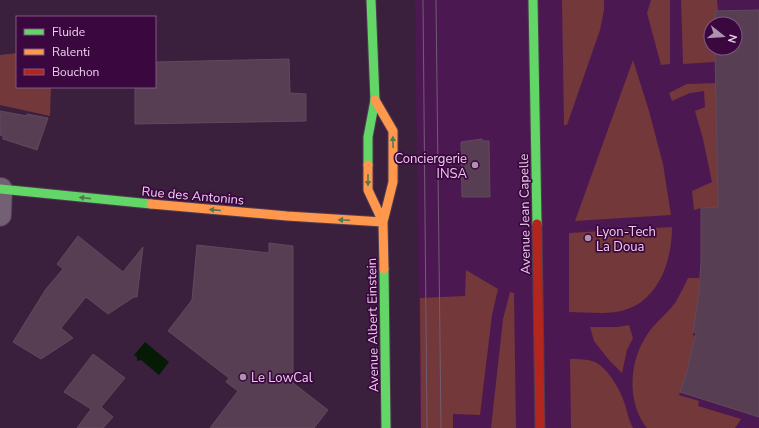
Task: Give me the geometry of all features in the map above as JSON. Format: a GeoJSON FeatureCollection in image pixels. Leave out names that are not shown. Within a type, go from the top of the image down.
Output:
{"type":"FeatureCollection","features":[{"type":"Feature","properties":{"kind":"street","name":"Avenue Albert Einstein"},"geometry":{"type":"LineString","coordinates":[[371,0],[375,100],[368,137],[368,190],[383,222]]}},
{"type":"Feature","properties":{"kind":"street","name":"Avenue Jean Capelle"},"geometry":{"type":"LineString","coordinates":[[533,0],[540,428]]}},
{"type":"Feature","properties":{"kind":"street","name":"Avenue Albert Einstein"},"geometry":{"type":"LineString","coordinates":[[375,100],[392,131],[393,182],[383,222],[386,428]]}},
{"type":"Feature","properties":{"kind":"street","name":"Rue des Antonins"},"geometry":{"type":"LineString","coordinates":[[1,189],[103,200],[310,218],[383,222]]}},
{"type":"Feature","properties":{"kind":"street"},"geometry":{"type":"LineString","coordinates":[[0,215],[1,189]]}},
{"type":"Feature","properties":{"kind":"shaded area","name":"Lyon-Tech La Doua"},"geometry":{"type":"Polygon","coordinates":[[[415,0],[759,0],[759,428],[420,428],[415,0]]]}},
{"type":"Feature","properties":{"kind":"shaded area"},"geometry":{"type":"Polygon","coordinates":[[[562,0],[604,0],[604,10],[600,30],[567,125],[564,125],[562,0]]]}},
{"type":"Feature","properties":{"kind":"shaded area"},"geometry":{"type":"Polygon","coordinates":[[[651,0],[670,0],[670,64],[661,65],[647,13],[651,0]]]}},
{"type":"Feature","properties":{"kind":"shaded area"},"geometry":{"type":"Polygon","coordinates":[[[681,0],[717,0],[718,11],[715,12],[715,16],[703,16],[703,56],[715,56],[715,62],[683,64],[681,0]]]}},
{"type":"Feature","properties":{"kind":"shaded area"},"geometry":{"type":"Polygon","coordinates":[[[16,53],[16,88],[51,88],[50,116],[0,105],[0,55],[16,53]]]}},
{"type":"Feature","properties":{"kind":"shaded area"},"geometry":{"type":"Polygon","coordinates":[[[633,60],[649,111],[663,164],[671,215],[575,221],[633,60]]]}},
{"type":"Feature","properties":{"kind":"shaded area"},"geometry":{"type":"Polygon","coordinates":[[[716,83],[718,207],[694,210],[692,191],[712,182],[703,139],[695,111],[705,107],[704,91],[690,93],[672,101],[669,93],[687,84],[716,83]]]}},
{"type":"Feature","properties":{"kind":"shaded area"},"geometry":{"type":"Polygon","coordinates":[[[672,227],[669,255],[665,268],[652,292],[642,301],[630,308],[616,312],[569,312],[569,233],[672,227]]]}},
{"type":"Feature","properties":{"kind":"shaded area"},"geometry":{"type":"Polygon","coordinates":[[[466,270],[498,289],[492,315],[480,415],[453,414],[453,428],[421,428],[420,298],[465,296],[466,270]]]}},
{"type":"Feature","properties":{"kind":"shaded area"},"geometry":{"type":"Polygon","coordinates":[[[688,278],[699,278],[699,294],[693,335],[695,336],[687,374],[679,395],[699,401],[698,406],[741,419],[735,428],[647,428],[636,407],[632,383],[633,371],[640,348],[652,328],[675,303],[688,278]]]}},
{"type":"Feature","properties":{"kind":"shaded area"},"geometry":{"type":"Polygon","coordinates":[[[510,292],[514,293],[516,428],[491,428],[503,319],[510,292]]]}},
{"type":"Feature","properties":{"kind":"shaded area"},"geometry":{"type":"Polygon","coordinates":[[[629,325],[633,338],[627,350],[622,373],[609,360],[594,341],[590,327],[618,327],[629,325]]]}},
{"type":"Feature","properties":{"kind":"shaded area"},"geometry":{"type":"Polygon","coordinates":[[[145,342],[169,362],[159,375],[141,360],[137,361],[137,357],[134,355],[145,342]]]}},
{"type":"Feature","properties":{"kind":"shaded area"},"geometry":{"type":"Polygon","coordinates":[[[570,359],[595,362],[604,368],[621,394],[633,428],[571,428],[570,359]]]}},
{"type":"Feature","properties":{"kind":"building"},"geometry":{"type":"Polygon","coordinates":[[[759,10],[759,417],[680,392],[687,371],[696,333],[693,332],[699,292],[701,261],[701,208],[718,207],[715,56],[743,56],[743,16],[715,16],[715,11],[759,10]]]}},
{"type":"Feature","properties":{"kind":"building"},"geometry":{"type":"Polygon","coordinates":[[[289,59],[290,93],[306,94],[306,121],[135,124],[135,88],[156,88],[156,62],[289,59]]]}},
{"type":"Feature","properties":{"kind":"building"},"geometry":{"type":"Polygon","coordinates":[[[0,111],[48,118],[37,150],[3,139],[3,136],[0,135],[0,111]]]}},
{"type":"Feature","properties":{"kind":"building","name":"Conciergerie INSA"},"geometry":{"type":"Polygon","coordinates":[[[482,139],[482,141],[489,141],[490,197],[462,197],[461,142],[482,139]]]}},
{"type":"Feature","properties":{"kind":"building"},"geometry":{"type":"Polygon","coordinates":[[[78,236],[123,272],[143,247],[137,297],[134,297],[108,314],[86,297],[61,328],[73,338],[41,359],[13,342],[46,289],[63,269],[57,264],[78,236]]]}},
{"type":"Feature","properties":{"kind":"building"},"geometry":{"type":"Polygon","coordinates":[[[269,243],[293,246],[293,383],[328,410],[314,428],[210,428],[238,391],[226,382],[229,378],[168,331],[192,300],[197,245],[269,253],[269,243]]]}},
{"type":"Feature","properties":{"kind":"building"},"geometry":{"type":"Polygon","coordinates":[[[93,354],[125,378],[101,407],[113,417],[103,428],[77,428],[91,409],[64,392],[93,354]]]}},
{"type":"Feature","properties":{"kind":"tram line"},"geometry":{"type":"LineString","coordinates":[[423,0],[427,428]]}},
{"type":"Feature","properties":{"kind":"tram line"},"geometry":{"type":"LineString","coordinates":[[436,0],[441,428]]}},
{"type":"Feature","properties":{"kind":"traffic: fast"},"geometry":{"type":"LineString","coordinates":[[368,165],[368,137],[375,100],[371,0]]}},
{"type":"Feature","properties":{"kind":"traffic: fast"},"geometry":{"type":"LineString","coordinates":[[533,0],[537,224]]}},
{"type":"Feature","properties":{"kind":"traffic: fast"},"geometry":{"type":"LineString","coordinates":[[0,189],[151,204]]}},
{"type":"Feature","properties":{"kind":"traffic: fast"},"geometry":{"type":"LineString","coordinates":[[384,269],[386,428]]}},
{"type":"Feature","properties":{"kind":"traffic: slow"},"geometry":{"type":"LineString","coordinates":[[375,100],[393,131],[393,182],[383,222],[384,269]]}},
{"type":"Feature","properties":{"kind":"traffic: slow"},"geometry":{"type":"LineString","coordinates":[[368,165],[368,190],[383,222]]}},
{"type":"Feature","properties":{"kind":"traffic: slow"},"geometry":{"type":"LineString","coordinates":[[151,204],[287,216],[383,222]]}},
{"type":"Feature","properties":{"kind":"traffic: jam"},"geometry":{"type":"LineString","coordinates":[[537,224],[540,428]]}},
{"type":"Feature","properties":{"kind":"place","name":"Conciergerie INSA"},"geometry":{"type":"Point","coordinates":[475,165]}},
{"type":"Feature","properties":{"kind":"place","name":"Lyon-Tech La Doua"},"geometry":{"type":"Point","coordinates":[588,238]}},
{"type":"Feature","properties":{"kind":"place","name":"Le LowCal"},"geometry":{"type":"Point","coordinates":[243,377]}}]}
